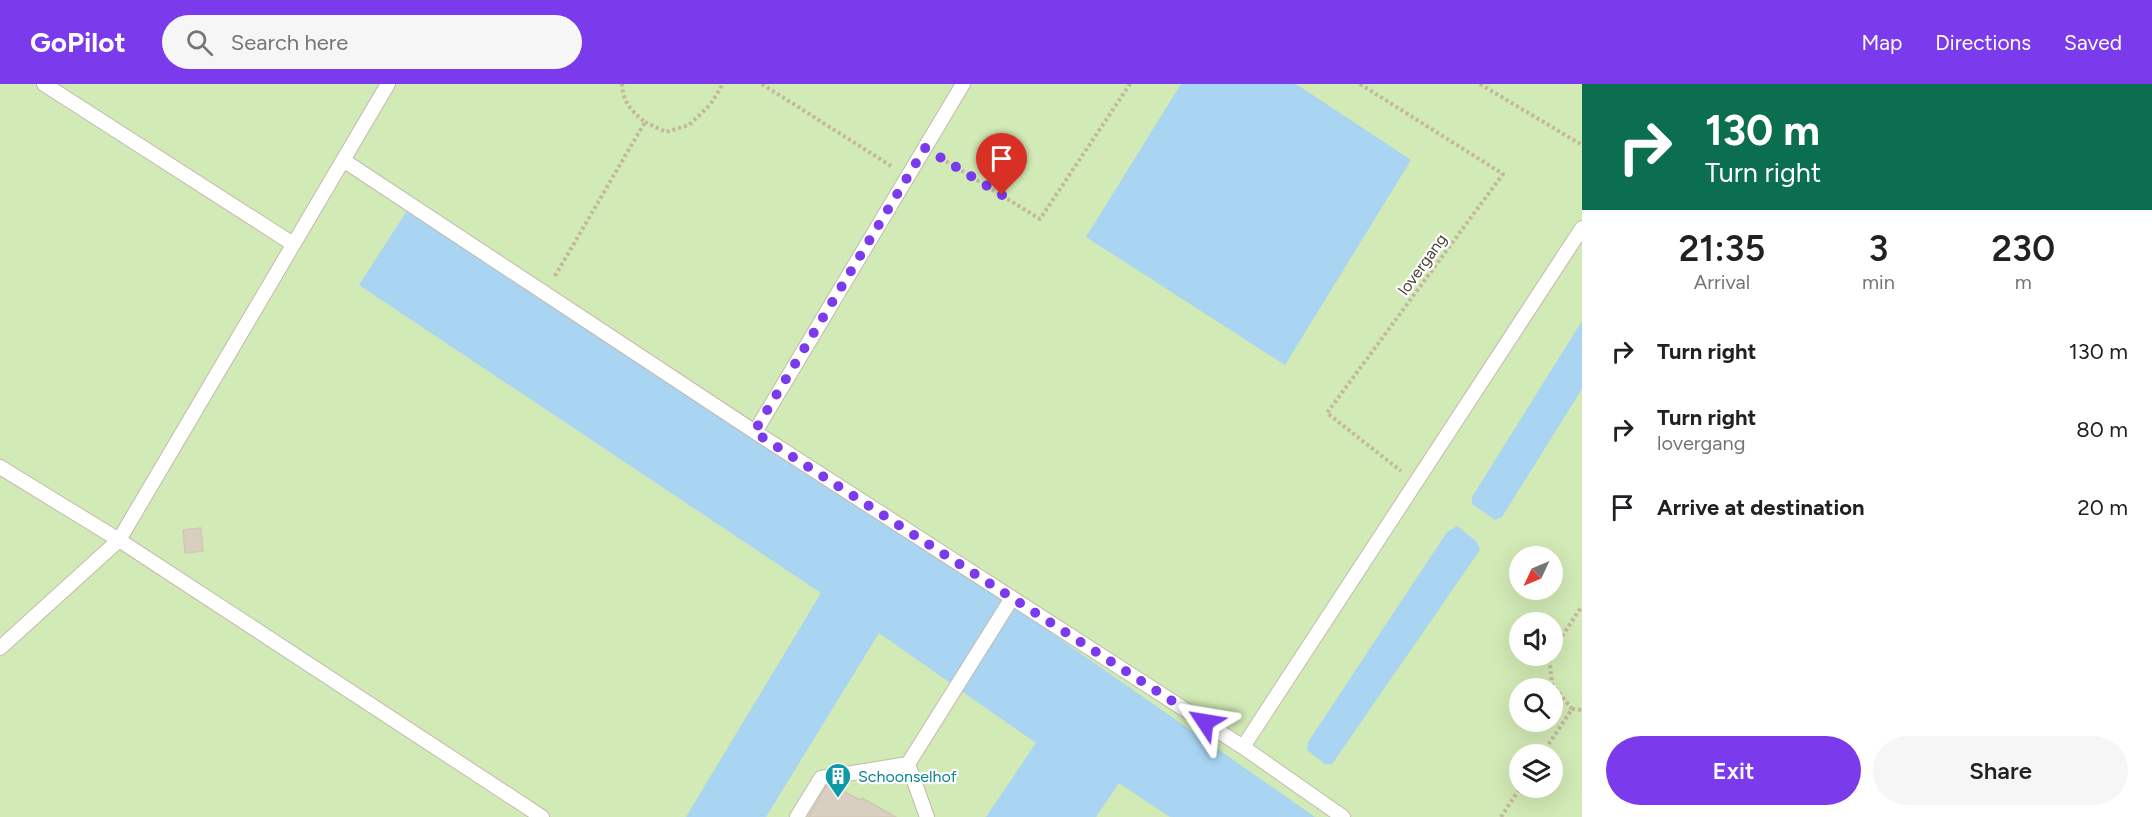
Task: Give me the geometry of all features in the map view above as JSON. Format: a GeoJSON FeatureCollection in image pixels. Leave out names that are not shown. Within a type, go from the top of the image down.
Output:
{"type":"FeatureCollection","features":[{"type":"Feature","properties":{"kind":"lane"},"geometry":{"type":"LineString","coordinates":[[44,84],[293,244]]}},
{"type":"Feature","properties":{"kind":"lane"},"geometry":{"type":"LineString","coordinates":[[0,648],[119,540],[388,84]]}},
{"type":"Feature","properties":{"kind":"lane"},"geometry":{"type":"LineString","coordinates":[[754,432],[963,84]]}},
{"type":"Feature","properties":{"kind":"lane"},"geometry":{"type":"LineString","coordinates":[[343,160],[754,432],[1243,747],[1342,817]]}},
{"type":"Feature","properties":{"kind":"lane"},"geometry":{"type":"LineString","coordinates":[[1243,747],[1582,228]]}},
{"type":"Feature","properties":{"kind":"lane"},"geometry":{"type":"LineString","coordinates":[[0,467],[119,540],[542,817]]}},
{"type":"Feature","properties":{"kind":"lane"},"geometry":{"type":"LineString","coordinates":[[796,817],[821,778],[908,764],[1012,598]]}},
{"type":"Feature","properties":{"kind":"lane"},"geometry":{"type":"LineString","coordinates":[[908,764],[927,817]]}},
{"type":"Feature","properties":{"kind":"path"},"geometry":{"type":"LineString","coordinates":[[622,84],[622,95],[627,106],[645,122],[666,132],[689,125],[710,105],[723,84]]}},
{"type":"Feature","properties":{"kind":"path"},"geometry":{"type":"LineString","coordinates":[[762,84],[908,176]]}},
{"type":"Feature","properties":{"kind":"path"},"geometry":{"type":"LineString","coordinates":[[925,148],[1040,219],[1130,84]]}},
{"type":"Feature","properties":{"kind":"path","name":"lovergang"},"geometry":{"type":"LineString","coordinates":[[1360,84],[1503,174],[1327,413],[1416,483]]}},
{"type":"Feature","properties":{"kind":"path"},"geometry":{"type":"LineString","coordinates":[[1480,84],[1582,145]]}},
{"type":"Feature","properties":{"kind":"path"},"geometry":{"type":"LineString","coordinates":[[552,282],[645,122]]}},
{"type":"Feature","properties":{"kind":"path"},"geometry":{"type":"LineString","coordinates":[[1563,634],[1582,606]]}},
{"type":"Feature","properties":{"kind":"path"},"geometry":{"type":"LineString","coordinates":[[1550,666],[1552,684],[1572,709],[1582,710]]}},
{"type":"Feature","properties":{"kind":"path"},"geometry":{"type":"LineString","coordinates":[[1549,744],[1572,709]]}},
{"type":"Feature","properties":{"kind":"path"},"geometry":{"type":"LineString","coordinates":[[1501,817],[1514,798]]}},
{"type":"Feature","properties":{"kind":"green space"},"geometry":{"type":"Polygon","coordinates":[[[0,84],[1582,84],[1582,817],[0,817],[0,84]]]}},
{"type":"Feature","properties":{"kind":"water"},"geometry":{"type":"Polygon","coordinates":[[[1181,84],[1296,84],[1411,160],[1285,365],[1086,237],[1181,84]]]}},
{"type":"Feature","properties":{"kind":"water"},"geometry":{"type":"Polygon","coordinates":[[[412,203],[987,588],[1315,817],[1170,817],[1119,783],[1096,817],[986,817],[1036,743],[879,633],[766,817],[686,817],[821,593],[359,285],[412,203]]]}},
{"type":"Feature","properties":{"kind":"water"},"geometry":{"type":"Polygon","coordinates":[[[1582,321],[1582,389],[1502,517],[1495,520],[1472,504],[1472,497],[1582,321]]]}},
{"type":"Feature","properties":{"kind":"water"},"geometry":{"type":"Polygon","coordinates":[[[1457,526],[1477,542],[1480,550],[1332,764],[1325,764],[1307,750],[1308,742],[1447,532],[1457,526]]]}},
{"type":"Feature","properties":{"kind":"building"},"geometry":{"type":"Polygon","coordinates":[[[201,528],[203,551],[185,553],[183,530],[201,528]]]}},
{"type":"Feature","properties":{"kind":"building","name":"Schoonselhof"},"geometry":{"type":"Polygon","coordinates":[[[828,783],[860,800],[862,798],[896,817],[808,817],[828,783]]]}},
{"type":"Feature","properties":{"kind":"place","name":"Schoonselhof"},"geometry":{"type":"Point","coordinates":[838,799]}},
{"type":"Feature","properties":{"kind":"route"},"geometry":{"type":"LineString","coordinates":[[1002,195],[925,148],[754,432],[1205,722]]}}]}
